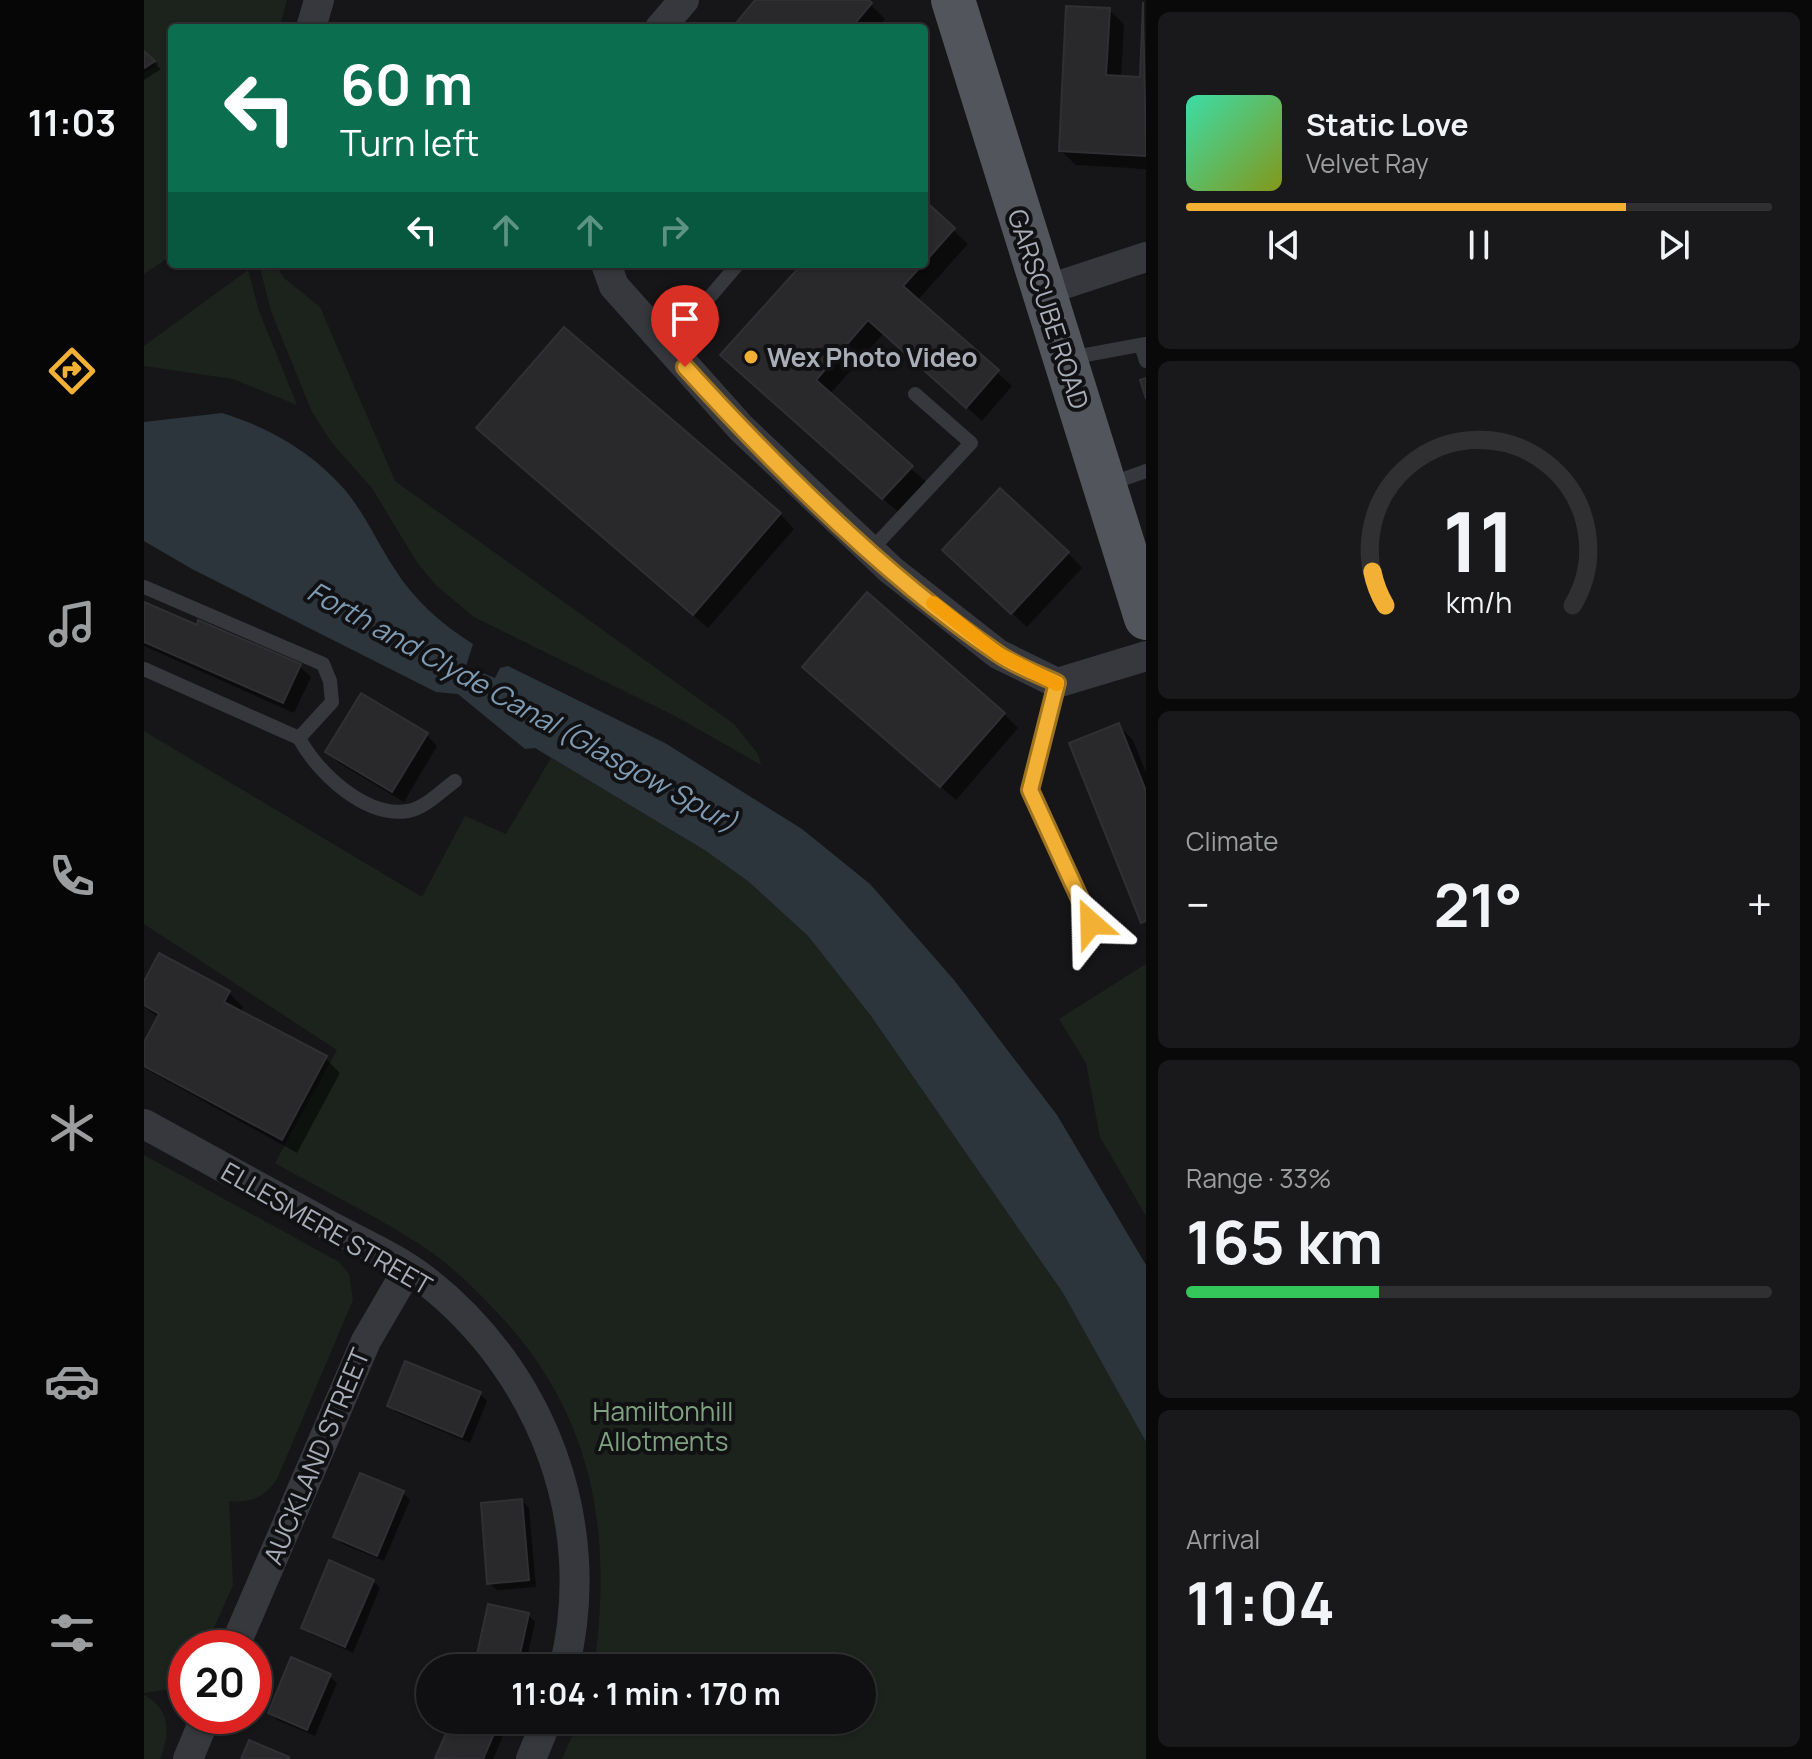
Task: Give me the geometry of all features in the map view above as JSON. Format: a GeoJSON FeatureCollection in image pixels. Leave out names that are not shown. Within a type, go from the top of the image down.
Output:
{"type":"FeatureCollection","features":[{"type":"Feature","properties":{"kind":"main road","name":"GARSCUBE ROAD"},"geometry":{"type":"LineString","coordinates":[[953,0],[1064,359],[1126,478],[1146,618]]}},
{"type":"Feature","properties":{"kind":"street"},"geometry":{"type":"LineString","coordinates":[[312,24],[319,0]]}},
{"type":"Feature","properties":{"kind":"street"},"geometry":{"type":"LineString","coordinates":[[663,24],[684,0]]}},
{"type":"Feature","properties":{"kind":"street"},"geometry":{"type":"LineString","coordinates":[[1043,291],[1146,257]]}},
{"type":"Feature","properties":{"kind":"street"},"geometry":{"type":"LineString","coordinates":[[607,268],[614,286],[741,428],[871,550],[998,654],[1057,683],[1146,656]]}},
{"type":"Feature","properties":{"kind":"street","name":"ELLESMERE STREET"},"geometry":{"type":"LineString","coordinates":[[144,1124],[408,1269],[469,1318],[490,1344],[527,1399],[553,1451],[568,1506],[575,1600],[566,1654]]}},
{"type":"Feature","properties":{"kind":"street","name":"AUCKLAND STREET"},"geometry":{"type":"LineString","coordinates":[[242,1630],[366,1341],[408,1269]]}},
{"type":"Feature","properties":{"kind":"street"},"geometry":{"type":"LineString","coordinates":[[188,1759],[198,1734]]}},
{"type":"Feature","properties":{"kind":"street"},"geometry":{"type":"LineString","coordinates":[[531,1759],[541,1734]]}},
{"type":"Feature","properties":{"kind":"lane"},"geometry":{"type":"LineString","coordinates":[[667,347],[735,268]]}},
{"type":"Feature","properties":{"kind":"lane"},"geometry":{"type":"LineString","coordinates":[[1064,359],[1143,345],[1146,361]]}},
{"type":"Feature","properties":{"kind":"lane"},"geometry":{"type":"LineString","coordinates":[[871,550],[971,443],[915,394]]}},
{"type":"Feature","properties":{"kind":"lane"},"geometry":{"type":"LineString","coordinates":[[144,587],[323,664],[330,681],[332,702],[299,738]]}},
{"type":"Feature","properties":{"kind":"lane"},"geometry":{"type":"LineString","coordinates":[[144,669],[299,738],[311,762],[324,776],[380,809],[396,812],[418,808],[455,781]]}},
{"type":"Feature","properties":{"kind":"lane"},"geometry":{"type":"LineString","coordinates":[[1057,683],[1030,790],[1091,923]]}},
{"type":"Feature","properties":{"kind":"green space"},"geometry":{"type":"Polygon","coordinates":[[[144,0],[287,0],[280,24],[168,24],[168,258],[144,274],[144,73],[159,64],[144,51],[144,0]]]}},
{"type":"Feature","properties":{"kind":"green space"},"geometry":{"type":"Polygon","coordinates":[[[260,268],[278,268],[284,278],[320,307],[395,481],[734,724],[758,754],[761,765],[677,717],[474,617],[437,586],[418,564],[372,488],[332,443],[312,412],[271,311],[260,268]]]}},
{"type":"Feature","properties":{"kind":"green space"},"geometry":{"type":"Polygon","coordinates":[[[248,270],[259,311],[297,405],[233,379],[144,366],[144,346],[248,270]]]}},
{"type":"Feature","properties":{"kind":"green space","name":"Hamiltonhill Allotments"},"geometry":{"type":"Polygon","coordinates":[[[144,731],[422,897],[465,816],[506,834],[551,758],[706,851],[749,882],[808,936],[871,1016],[1063,1293],[1146,1442],[1146,1759],[562,1759],[573,1734],[876,1734],[876,1654],[595,1654],[600,1566],[597,1518],[588,1471],[573,1427],[551,1384],[523,1342],[458,1273],[406,1236],[275,1163],[337,1050],[144,924],[144,731]]]}},
{"type":"Feature","properties":{"kind":"green space"},"geometry":{"type":"Polygon","coordinates":[[[1146,964],[1146,1216],[1100,1137],[1086,1063],[1059,1019],[1146,964]]]}},
{"type":"Feature","properties":{"kind":"green space"},"geometry":{"type":"Polygon","coordinates":[[[144,1155],[339,1262],[349,1274],[353,1300],[277,1479],[256,1498],[229,1501],[233,1585],[213,1630],[168,1630],[168,1689],[144,1693],[144,1155]]]}},
{"type":"Feature","properties":{"kind":"green space"},"geometry":{"type":"Polygon","coordinates":[[[144,1695],[159,1707],[166,1723],[166,1740],[160,1759],[144,1759],[144,1695]]]}},
{"type":"Feature","properties":{"kind":"water","name":"Forth and Clyde Canal (Glasgow Spur)"},"geometry":{"type":"Polygon","coordinates":[[[222,413],[289,442],[332,476],[359,509],[410,591],[439,620],[473,644],[466,666],[495,678],[500,668],[508,666],[665,743],[802,829],[870,884],[954,980],[1057,1115],[1146,1265],[1146,1442],[1063,1293],[871,1016],[808,936],[749,882],[706,851],[535,748],[525,749],[458,694],[436,692],[192,569],[144,541],[144,422],[222,413]]]}},
{"type":"Feature","properties":{"kind":"building"},"geometry":{"type":"Polygon","coordinates":[[[755,0],[869,0],[872,3],[854,24],[735,24],[755,0]]]}},
{"type":"Feature","properties":{"kind":"building"},"geometry":{"type":"Polygon","coordinates":[[[1143,2],[1146,156],[1059,151],[1066,6],[1110,8],[1106,75],[1140,77],[1143,2]]]}},
{"type":"Feature","properties":{"kind":"building"},"geometry":{"type":"Polygon","coordinates":[[[144,51],[155,61],[144,68],[144,51]]]}},
{"type":"Feature","properties":{"kind":"building"},"geometry":{"type":"Polygon","coordinates":[[[928,204],[955,228],[928,258],[928,204]]]}},
{"type":"Feature","properties":{"kind":"building"},"geometry":{"type":"Polygon","coordinates":[[[798,268],[919,268],[903,286],[999,370],[966,408],[868,320],[816,380],[913,466],[882,499],[720,355],[798,268]]]}},
{"type":"Feature","properties":{"kind":"building"},"geometry":{"type":"Polygon","coordinates":[[[564,327],[781,513],[693,615],[476,428],[564,327]]]}},
{"type":"Feature","properties":{"kind":"building"},"geometry":{"type":"Polygon","coordinates":[[[1146,378],[1146,399],[1140,380],[1146,378]]]}},
{"type":"Feature","properties":{"kind":"building"},"geometry":{"type":"Polygon","coordinates":[[[1000,488],[1069,552],[1011,614],[942,550],[1000,488]]]}},
{"type":"Feature","properties":{"kind":"building"},"geometry":{"type":"Polygon","coordinates":[[[867,592],[1005,713],[940,787],[802,667],[867,592]]]}},
{"type":"Feature","properties":{"kind":"building"},"geometry":{"type":"Polygon","coordinates":[[[144,602],[197,625],[198,620],[301,664],[283,703],[144,642],[144,602]]]}},
{"type":"Feature","properties":{"kind":"building"},"geometry":{"type":"Polygon","coordinates":[[[361,693],[428,733],[392,792],[325,752],[361,693]]]}},
{"type":"Feature","properties":{"kind":"building"},"geometry":{"type":"Polygon","coordinates":[[[1119,723],[1146,791],[1146,921],[1141,923],[1069,743],[1119,723]]]}},
{"type":"Feature","properties":{"kind":"building"},"geometry":{"type":"Polygon","coordinates":[[[159,953],[230,991],[224,1002],[327,1056],[282,1140],[144,1066],[144,1042],[159,1014],[144,1005],[144,981],[159,953]]]}},
{"type":"Feature","properties":{"kind":"building"},"geometry":{"type":"Polygon","coordinates":[[[405,1361],[481,1392],[462,1437],[387,1406],[405,1361]]]}},
{"type":"Feature","properties":{"kind":"building"},"geometry":{"type":"Polygon","coordinates":[[[360,1473],[404,1491],[377,1556],[333,1537],[360,1473]]]}},
{"type":"Feature","properties":{"kind":"building"},"geometry":{"type":"Polygon","coordinates":[[[522,1499],[529,1580],[487,1584],[481,1503],[522,1499]]]}},
{"type":"Feature","properties":{"kind":"building"},"geometry":{"type":"Polygon","coordinates":[[[329,1560],[374,1580],[345,1647],[301,1628],[329,1560]]]}},
{"type":"Feature","properties":{"kind":"building"},"geometry":{"type":"Polygon","coordinates":[[[488,1604],[529,1613],[520,1654],[477,1654],[488,1604]]]}},
{"type":"Feature","properties":{"kind":"building"},"geometry":{"type":"Polygon","coordinates":[[[291,1657],[331,1674],[307,1730],[272,1715],[272,1703],[291,1657]]]}},
{"type":"Feature","properties":{"kind":"building"},"geometry":{"type":"Polygon","coordinates":[[[446,1734],[494,1734],[483,1759],[435,1758],[446,1734]]]}},
{"type":"Feature","properties":{"kind":"building"},"geometry":{"type":"Polygon","coordinates":[[[249,1740],[289,1757],[289,1759],[241,1759],[249,1740]]]}},
{"type":"Feature","properties":{"kind":"slow traffic"},"geometry":{"type":"LineString","coordinates":[[933,603],[998,654],[1057,684]]}},
{"type":"Feature","properties":{"kind":"place","name":"Wex Photo Video"},"geometry":{"type":"Point","coordinates":[751,357]}},
{"type":"Feature","properties":{"kind":"route"},"geometry":{"type":"LineString","coordinates":[[685,367],[741,428],[891,570],[998,654],[1057,683],[1030,790],[1091,923]]}}]}
